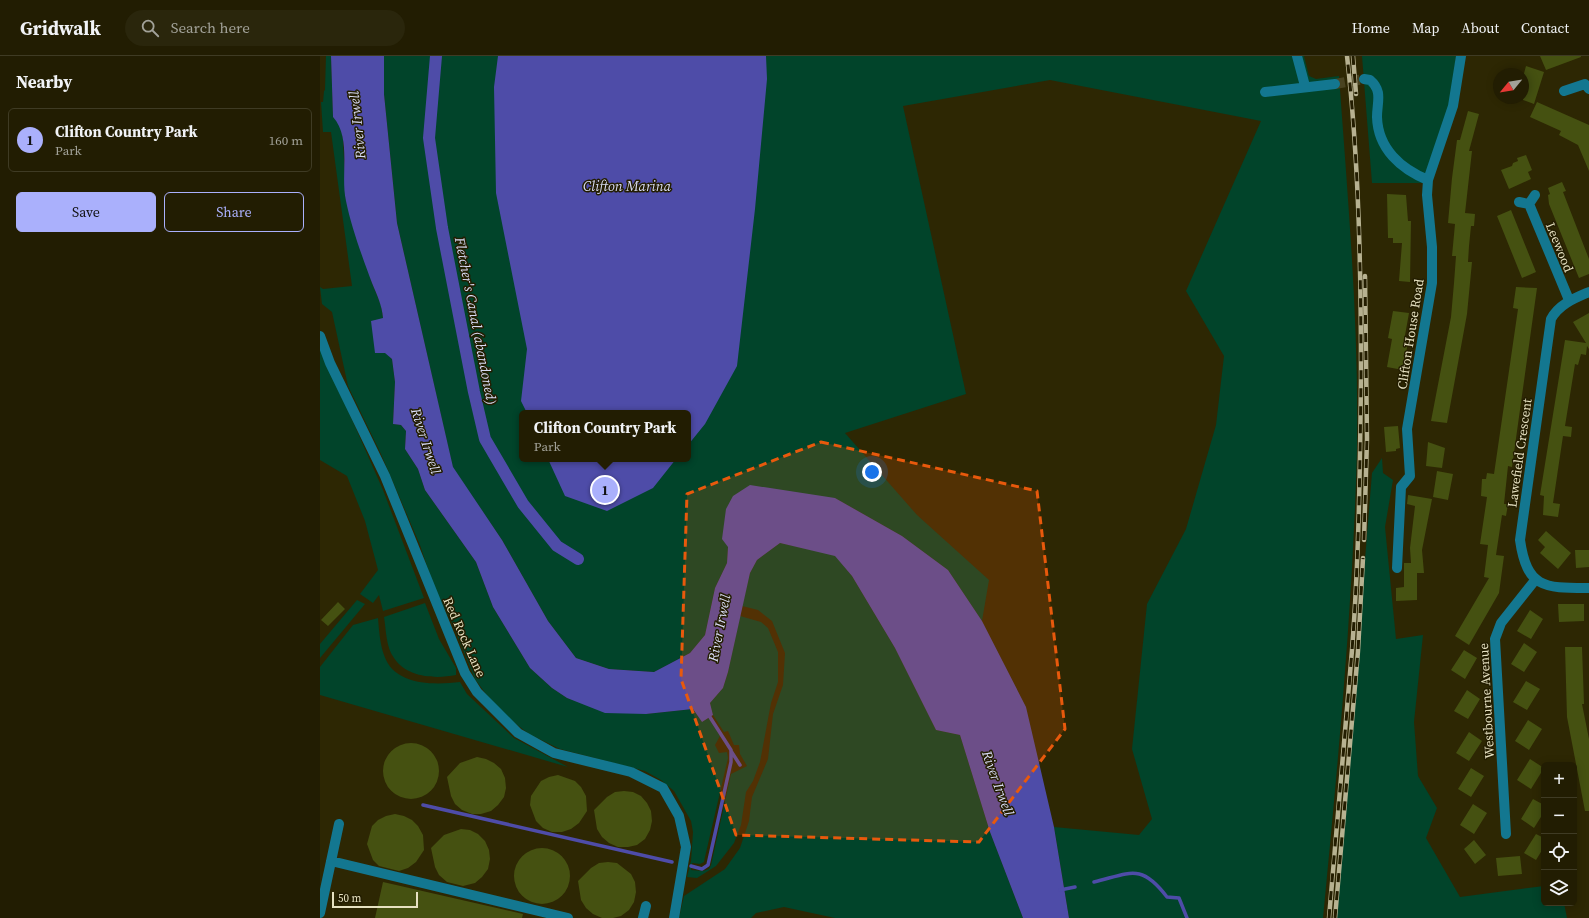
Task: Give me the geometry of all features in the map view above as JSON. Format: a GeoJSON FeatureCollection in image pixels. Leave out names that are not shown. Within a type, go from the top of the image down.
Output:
{"type":"FeatureCollection","features":[{"type":"Feature","properties":{"kind":"street"},"geometry":{"type":"LineString","coordinates":[[1297,56],[1305,86]]}},
{"type":"Feature","properties":{"kind":"street","name":"Clifton House Road"},"geometry":{"type":"LineString","coordinates":[[1398,568],[1401,487],[1414,477],[1407,429],[1432,283],[1432,247],[1428,180],[1453,106],[1461,56]]}},
{"type":"Feature","properties":{"kind":"street"},"geometry":{"type":"LineString","coordinates":[[1364,79],[1370,80],[1378,91],[1379,128],[1383,141],[1391,156],[1409,171],[1428,180]]}},
{"type":"Feature","properties":{"kind":"street"},"geometry":{"type":"LineString","coordinates":[[1265,92],[1305,86],[1334,84]]}},
{"type":"Feature","properties":{"kind":"street"},"geometry":{"type":"LineString","coordinates":[[1564,91],[1585,84],[1589,89]]}},
{"type":"Feature","properties":{"kind":"street","name":"Leewood"},"geometry":{"type":"LineString","coordinates":[[1535,195],[1524,203],[1569,300]]}},
{"type":"Feature","properties":{"kind":"street","name":"Lawefield Crescent"},"geometry":{"type":"LineString","coordinates":[[1536,579],[1527,569],[1520,540],[1551,319],[1554,313],[1569,300],[1589,292]]}},
{"type":"Feature","properties":{"kind":"street","name":"Red Rock Lane"},"geometry":{"type":"LineString","coordinates":[[320,336],[330,363],[385,476],[465,673],[477,692],[518,733],[554,753],[631,772],[663,788],[679,816],[686,847],[674,918]]}},
{"type":"Feature","properties":{"kind":"street"},"geometry":{"type":"LineString","coordinates":[[1536,579],[1555,588],[1589,588]]}},
{"type":"Feature","properties":{"kind":"street","name":"Westbourne Avenue"},"geometry":{"type":"LineString","coordinates":[[1506,834],[1495,639],[1501,623],[1536,579]]}},
{"type":"Feature","properties":{"kind":"street"},"geometry":{"type":"LineString","coordinates":[[320,913],[339,824]]}},
{"type":"Feature","properties":{"kind":"street"},"geometry":{"type":"LineString","coordinates":[[331,861],[568,918]]}},
{"type":"Feature","properties":{"kind":"street"},"geometry":{"type":"LineString","coordinates":[[643,918],[646,906]]}},
{"type":"Feature","properties":{"kind":"highlighted area"},"geometry":{"type":"Polygon","coordinates":[[[821,442],[1037,491],[1065,729],[979,842],[736,835],[681,679],[687,494],[821,442]]]}},
{"type":"Feature","properties":{"kind":"green space"},"geometry":{"type":"Polygon","coordinates":[[[326,56],[331,56],[333,117],[340,124],[343,139],[346,200],[372,283],[381,305],[383,318],[375,353],[386,353],[392,359],[395,382],[393,424],[401,425],[406,431],[405,449],[418,469],[425,490],[476,562],[493,607],[530,668],[552,688],[567,698],[584,704],[646,714],[693,709],[702,722],[709,718],[720,736],[715,745],[719,753],[727,752],[728,758],[704,862],[700,864],[692,863],[691,870],[703,871],[709,869],[731,774],[747,766],[740,754],[739,745],[734,745],[728,731],[724,732],[713,715],[710,703],[723,688],[740,616],[761,622],[768,628],[778,652],[778,682],[771,703],[760,762],[753,781],[746,792],[741,825],[734,843],[716,866],[697,878],[687,877],[691,861],[693,832],[691,821],[674,791],[661,780],[645,771],[560,749],[529,734],[507,717],[486,694],[475,679],[452,623],[434,587],[420,545],[381,454],[348,386],[332,312],[322,304],[320,287],[323,289],[352,286],[331,132],[323,132],[321,102],[323,102],[325,90],[326,56]]]}},
{"type":"Feature","properties":{"kind":"green space"},"geometry":{"type":"Polygon","coordinates":[[[384,56],[1304,56],[1309,76],[1316,79],[1339,76],[1355,309],[1357,449],[1348,625],[1323,918],[1069,918],[1054,827],[1139,835],[1152,819],[1132,749],[1147,604],[1186,529],[1216,425],[1224,356],[1186,291],[1261,121],[1050,80],[903,106],[966,394],[845,433],[917,515],[989,580],[982,621],[948,570],[902,536],[835,498],[728,547],[727,563],[715,588],[705,635],[690,653],[654,672],[609,669],[576,658],[548,621],[502,540],[453,468],[397,223],[384,94],[384,56]]]}},
{"type":"Feature","properties":{"kind":"green space"},"geometry":{"type":"Polygon","coordinates":[[[1362,56],[1456,56],[1449,110],[1425,183],[1372,183],[1362,56]]]}},
{"type":"Feature","properties":{"kind":"green space"},"geometry":{"type":"Polygon","coordinates":[[[320,347],[383,490],[424,598],[383,611],[379,595],[373,603],[360,594],[378,570],[365,521],[347,476],[320,460],[320,347]]]}},
{"type":"Feature","properties":{"kind":"green space"},"geometry":{"type":"Polygon","coordinates":[[[1382,458],[1383,473],[1393,480],[1385,527],[1396,639],[1423,635],[1414,722],[1418,776],[1437,808],[1426,838],[1460,897],[1541,886],[1541,906],[1565,906],[1567,918],[1336,918],[1372,473],[1382,458]]]}},
{"type":"Feature","properties":{"kind":"green space"},"geometry":{"type":"Polygon","coordinates":[[[780,543],[835,555],[852,576],[895,648],[936,730],[960,735],[990,832],[1023,918],[835,918],[784,907],[756,913],[751,918],[679,918],[684,896],[725,869],[740,848],[749,821],[752,797],[768,759],[773,714],[783,685],[785,653],[772,621],[758,610],[742,606],[750,573],[757,560],[780,543]]]}},
{"type":"Feature","properties":{"kind":"green space"},"geometry":{"type":"Polygon","coordinates":[[[357,600],[365,604],[320,658],[320,644],[357,600]]]}},
{"type":"Feature","properties":{"kind":"green space"},"geometry":{"type":"Polygon","coordinates":[[[425,603],[439,639],[456,668],[456,675],[440,677],[422,676],[406,670],[391,654],[384,617],[425,603]]]}},
{"type":"Feature","properties":{"kind":"green space"},"geometry":{"type":"Polygon","coordinates":[[[378,618],[384,655],[389,665],[396,673],[406,678],[427,683],[460,682],[467,694],[514,738],[568,767],[320,695],[320,667],[353,625],[378,618]]]}},
{"type":"Feature","properties":{"kind":"water","name":"River Irwell"},"geometry":{"type":"Polygon","coordinates":[[[331,56],[384,56],[384,94],[397,223],[453,467],[502,540],[548,621],[576,658],[609,669],[654,672],[690,653],[705,635],[715,588],[727,563],[728,547],[722,539],[726,509],[733,496],[750,485],[835,498],[902,536],[948,570],[982,621],[1026,707],[1054,827],[1069,918],[1023,918],[990,832],[960,735],[936,730],[895,648],[852,576],[835,556],[780,543],[757,560],[750,573],[728,672],[723,688],[710,703],[713,715],[702,722],[693,709],[646,714],[605,713],[567,698],[552,688],[530,668],[493,607],[476,562],[425,490],[418,469],[405,449],[406,431],[401,425],[393,424],[395,382],[392,359],[385,353],[375,353],[371,321],[383,318],[379,300],[351,221],[344,191],[344,146],[339,126],[333,117],[331,56]]]}},
{"type":"Feature","properties":{"kind":"water","name":"Clifton Marina"},"geometry":{"type":"Polygon","coordinates":[[[498,56],[766,56],[767,79],[755,209],[737,366],[705,424],[691,441],[691,410],[526,410],[521,401],[527,349],[496,193],[494,87],[498,56]]]}},
{"type":"Feature","properties":{"kind":"water"},"geometry":{"type":"Polygon","coordinates":[[[549,462],[674,462],[653,488],[607,511],[565,496],[549,462]]]}},
{"type":"Feature","properties":{"kind":"building"},"geometry":{"type":"Polygon","coordinates":[[[1540,56],[1581,56],[1581,57],[1546,70],[1540,56]]]}},
{"type":"Feature","properties":{"kind":"building"},"geometry":{"type":"Polygon","coordinates":[[[1526,66],[1544,72],[1534,104],[1529,102],[1529,68],[1525,68],[1526,66]]]}},
{"type":"Feature","properties":{"kind":"building"},"geometry":{"type":"Polygon","coordinates":[[[1537,102],[1589,125],[1589,171],[1578,145],[1559,135],[1561,131],[1530,117],[1537,102]]]}},
{"type":"Feature","properties":{"kind":"building"},"geometry":{"type":"Polygon","coordinates":[[[1468,111],[1479,114],[1469,151],[1472,151],[1465,213],[1475,214],[1474,226],[1471,226],[1468,262],[1472,262],[1467,314],[1447,423],[1431,421],[1451,317],[1454,283],[1456,256],[1452,256],[1455,224],[1448,223],[1452,178],[1457,140],[1460,140],[1468,111]]]}},
{"type":"Feature","properties":{"kind":"building"},"geometry":{"type":"Polygon","coordinates":[[[1526,155],[1532,170],[1528,172],[1531,179],[1509,189],[1501,170],[1512,166],[1513,163],[1518,161],[1517,158],[1526,155]]]}},
{"type":"Feature","properties":{"kind":"building"},"geometry":{"type":"Polygon","coordinates":[[[1562,182],[1566,191],[1563,192],[1589,259],[1589,274],[1579,278],[1549,204],[1548,195],[1550,194],[1548,188],[1562,182]]]}},
{"type":"Feature","properties":{"kind":"building"},"geometry":{"type":"Polygon","coordinates":[[[1387,194],[1406,195],[1408,221],[1411,221],[1410,282],[1399,281],[1402,243],[1393,243],[1393,238],[1388,238],[1387,194]]]}},
{"type":"Feature","properties":{"kind":"building"},"geometry":{"type":"Polygon","coordinates":[[[1511,210],[1536,272],[1522,278],[1497,216],[1511,210]]]}},
{"type":"Feature","properties":{"kind":"building"},"geometry":{"type":"Polygon","coordinates":[[[1516,287],[1537,288],[1512,467],[1508,466],[1504,504],[1508,504],[1506,516],[1502,515],[1496,555],[1504,556],[1499,593],[1469,645],[1455,636],[1489,578],[1484,577],[1488,545],[1480,544],[1487,497],[1481,496],[1482,479],[1486,479],[1487,473],[1494,474],[1518,309],[1513,308],[1516,287]]]}},
{"type":"Feature","properties":{"kind":"building"},"geometry":{"type":"Polygon","coordinates":[[[1393,311],[1409,313],[1404,341],[1408,342],[1403,370],[1387,367],[1392,339],[1388,338],[1393,311]]]}},
{"type":"Feature","properties":{"kind":"building"},"geometry":{"type":"Polygon","coordinates":[[[1589,313],[1589,349],[1587,346],[1586,355],[1581,354],[1578,365],[1575,364],[1565,426],[1572,427],[1571,437],[1563,436],[1553,503],[1560,504],[1558,517],[1543,515],[1544,496],[1540,495],[1565,340],[1586,343],[1573,322],[1589,313]]]}},
{"type":"Feature","properties":{"kind":"building"},"geometry":{"type":"Polygon","coordinates":[[[1398,426],[1400,448],[1396,449],[1396,451],[1386,452],[1384,427],[1398,426]]]}},
{"type":"Feature","properties":{"kind":"building"},"geometry":{"type":"Polygon","coordinates":[[[1428,442],[1445,448],[1442,468],[1426,466],[1428,442]]]}},
{"type":"Feature","properties":{"kind":"building"},"geometry":{"type":"Polygon","coordinates":[[[1437,471],[1453,474],[1448,500],[1433,497],[1437,471]]]}},
{"type":"Feature","properties":{"kind":"building"},"geometry":{"type":"Polygon","coordinates":[[[1408,495],[1432,499],[1422,550],[1424,573],[1417,573],[1417,600],[1396,601],[1396,588],[1404,587],[1404,563],[1411,563],[1410,548],[1415,506],[1407,504],[1408,495]]]}},
{"type":"Feature","properties":{"kind":"building"},"geometry":{"type":"Polygon","coordinates":[[[1546,531],[1571,553],[1558,569],[1540,553],[1545,547],[1538,540],[1546,531]]]}},
{"type":"Feature","properties":{"kind":"building"},"geometry":{"type":"Polygon","coordinates":[[[1575,550],[1589,550],[1589,567],[1576,568],[1575,550]]]}},
{"type":"Feature","properties":{"kind":"building"},"geometry":{"type":"Polygon","coordinates":[[[338,602],[345,609],[328,626],[321,620],[338,602]]]}},
{"type":"Feature","properties":{"kind":"building"},"geometry":{"type":"Polygon","coordinates":[[[1558,604],[1584,604],[1584,621],[1559,622],[1558,604]]]}},
{"type":"Feature","properties":{"kind":"building"},"geometry":{"type":"Polygon","coordinates":[[[1530,610],[1543,619],[1531,639],[1517,631],[1530,610]]]}},
{"type":"Feature","properties":{"kind":"building"},"geometry":{"type":"Polygon","coordinates":[[[1524,643],[1537,652],[1524,672],[1511,664],[1524,643]]]}},
{"type":"Feature","properties":{"kind":"building"},"geometry":{"type":"Polygon","coordinates":[[[1565,647],[1582,647],[1584,704],[1582,704],[1589,739],[1589,811],[1585,811],[1577,762],[1576,762],[1567,717],[1565,647]]]}},
{"type":"Feature","properties":{"kind":"building"},"geometry":{"type":"Polygon","coordinates":[[[1464,650],[1477,658],[1465,679],[1451,670],[1464,650]]]}},
{"type":"Feature","properties":{"kind":"building"},"geometry":{"type":"Polygon","coordinates":[[[1526,681],[1540,689],[1527,710],[1513,702],[1526,681]]]}},
{"type":"Feature","properties":{"kind":"building"},"geometry":{"type":"Polygon","coordinates":[[[1467,690],[1480,699],[1468,719],[1454,711],[1467,690]]]}},
{"type":"Feature","properties":{"kind":"building"},"geometry":{"type":"Polygon","coordinates":[[[1528,720],[1542,729],[1529,750],[1515,741],[1528,720]]]}},
{"type":"Feature","properties":{"kind":"building"},"geometry":{"type":"Polygon","coordinates":[[[1469,732],[1482,741],[1469,761],[1456,753],[1469,732]]]}},
{"type":"Feature","properties":{"kind":"building"},"geometry":{"type":"Polygon","coordinates":[[[405,743],[417,743],[431,751],[439,765],[437,782],[431,791],[417,799],[405,799],[395,794],[388,787],[383,777],[383,765],[388,755],[395,748],[405,743]]]}},
{"type":"Feature","properties":{"kind":"building"},"geometry":{"type":"Polygon","coordinates":[[[477,757],[494,763],[501,769],[505,778],[506,788],[504,797],[491,811],[481,814],[472,814],[462,810],[455,804],[451,796],[447,777],[460,763],[477,757]]]}},
{"type":"Feature","properties":{"kind":"building"},"geometry":{"type":"Polygon","coordinates":[[[1530,759],[1541,766],[1541,773],[1531,789],[1517,780],[1530,759]]]}},
{"type":"Feature","properties":{"kind":"building"},"geometry":{"type":"Polygon","coordinates":[[[1471,768],[1484,776],[1471,797],[1458,789],[1471,768]]]}},
{"type":"Feature","properties":{"kind":"building"},"geometry":{"type":"Polygon","coordinates":[[[558,775],[575,781],[581,787],[586,796],[587,811],[579,823],[571,829],[562,832],[552,832],[543,828],[536,821],[530,805],[531,796],[541,781],[558,775]]]}},
{"type":"Feature","properties":{"kind":"building"},"geometry":{"type":"Polygon","coordinates":[[[615,792],[633,792],[641,796],[651,811],[652,821],[650,830],[645,839],[637,845],[618,847],[609,843],[602,837],[597,829],[594,810],[607,797],[615,792]]]}},
{"type":"Feature","properties":{"kind":"building"},"geometry":{"type":"Polygon","coordinates":[[[1533,799],[1541,803],[1541,817],[1534,828],[1521,819],[1533,799]]]}},
{"type":"Feature","properties":{"kind":"building"},"geometry":{"type":"Polygon","coordinates":[[[1473,804],[1487,813],[1474,834],[1460,825],[1473,804]]]}},
{"type":"Feature","properties":{"kind":"building"},"geometry":{"type":"Polygon","coordinates":[[[395,814],[412,820],[418,826],[423,835],[424,850],[416,862],[408,868],[399,871],[379,866],[373,860],[367,844],[372,826],[378,820],[395,814]]]}},
{"type":"Feature","properties":{"kind":"building"},"geometry":{"type":"Polygon","coordinates":[[[461,829],[470,830],[478,834],[485,841],[489,850],[490,859],[488,869],[482,877],[475,883],[463,886],[447,882],[439,875],[435,867],[431,848],[444,835],[461,829]]]}},
{"type":"Feature","properties":{"kind":"building"},"geometry":{"type":"Polygon","coordinates":[[[1536,834],[1541,836],[1541,852],[1536,860],[1524,853],[1536,834]]]}},
{"type":"Feature","properties":{"kind":"building"},"geometry":{"type":"Polygon","coordinates":[[[1474,840],[1486,855],[1475,864],[1464,849],[1474,840]]]}},
{"type":"Feature","properties":{"kind":"building"},"geometry":{"type":"Polygon","coordinates":[[[536,848],[548,848],[558,852],[566,860],[570,870],[570,882],[566,892],[558,900],[548,904],[536,904],[526,900],[518,892],[514,882],[514,870],[518,860],[526,852],[536,848]]]}},
{"type":"Feature","properties":{"kind":"building"},"geometry":{"type":"Polygon","coordinates":[[[1520,856],[1522,874],[1498,876],[1496,858],[1520,856]]]}},
{"type":"Feature","properties":{"kind":"building"},"geometry":{"type":"Polygon","coordinates":[[[599,863],[617,863],[631,874],[635,882],[636,892],[634,902],[629,910],[621,916],[602,918],[593,914],[586,908],[581,900],[578,881],[591,868],[599,863]]]}},
{"type":"Feature","properties":{"kind":"building"},"geometry":{"type":"Polygon","coordinates":[[[383,882],[523,914],[522,918],[375,918],[383,882]]]}},
{"type":"Feature","properties":{"kind":"waterway","name":"Fletcher's Canal (abandoned)"},"geometry":{"type":"LineString","coordinates":[[436,56],[429,138],[442,228],[474,392],[485,439],[523,504],[557,546],[578,559]]}},
{"type":"Feature","properties":{"kind":"waterway"},"geometry":{"type":"LineString","coordinates":[[691,866],[702,869],[708,865],[731,762],[731,750],[708,714]]}},
{"type":"Feature","properties":{"kind":"waterway"},"geometry":{"type":"LineString","coordinates":[[731,751],[740,765]]}},
{"type":"Feature","properties":{"kind":"waterway"},"geometry":{"type":"LineString","coordinates":[[423,805],[672,862]]}},
{"type":"Feature","properties":{"kind":"waterway"},"geometry":{"type":"LineString","coordinates":[[1094,882],[1127,874],[1135,873],[1142,875],[1150,879],[1158,886],[1167,897],[1179,898],[1187,918]]}},
{"type":"Feature","properties":{"kind":"waterway"},"geometry":{"type":"LineString","coordinates":[[1060,890],[1075,887]]}},
{"type":"Feature","properties":{"kind":"tunnel"},"geometry":{"type":"LineString","coordinates":[[1335,84],[1364,79]]}},
{"type":"Feature","properties":{"kind":"railway"},"geometry":{"type":"LineString","coordinates":[[1329,918],[1352,650],[1358,548],[1360,479],[1360,256],[1357,176],[1347,56]]}},
{"type":"Feature","properties":{"kind":"railway"},"geometry":{"type":"LineString","coordinates":[[1353,56],[1356,94]]}},
{"type":"Feature","properties":{"kind":"railway"},"geometry":{"type":"LineString","coordinates":[[1364,540],[1367,439],[1365,276]]}},
{"type":"Feature","properties":{"kind":"railway"},"geometry":{"type":"LineString","coordinates":[[1335,918],[1358,651],[1363,558]]}},
{"type":"Feature","properties":{"kind":"place","name":"Clifton Country Park"},"geometry":{"type":"Point","coordinates":[605,490]}}]}
